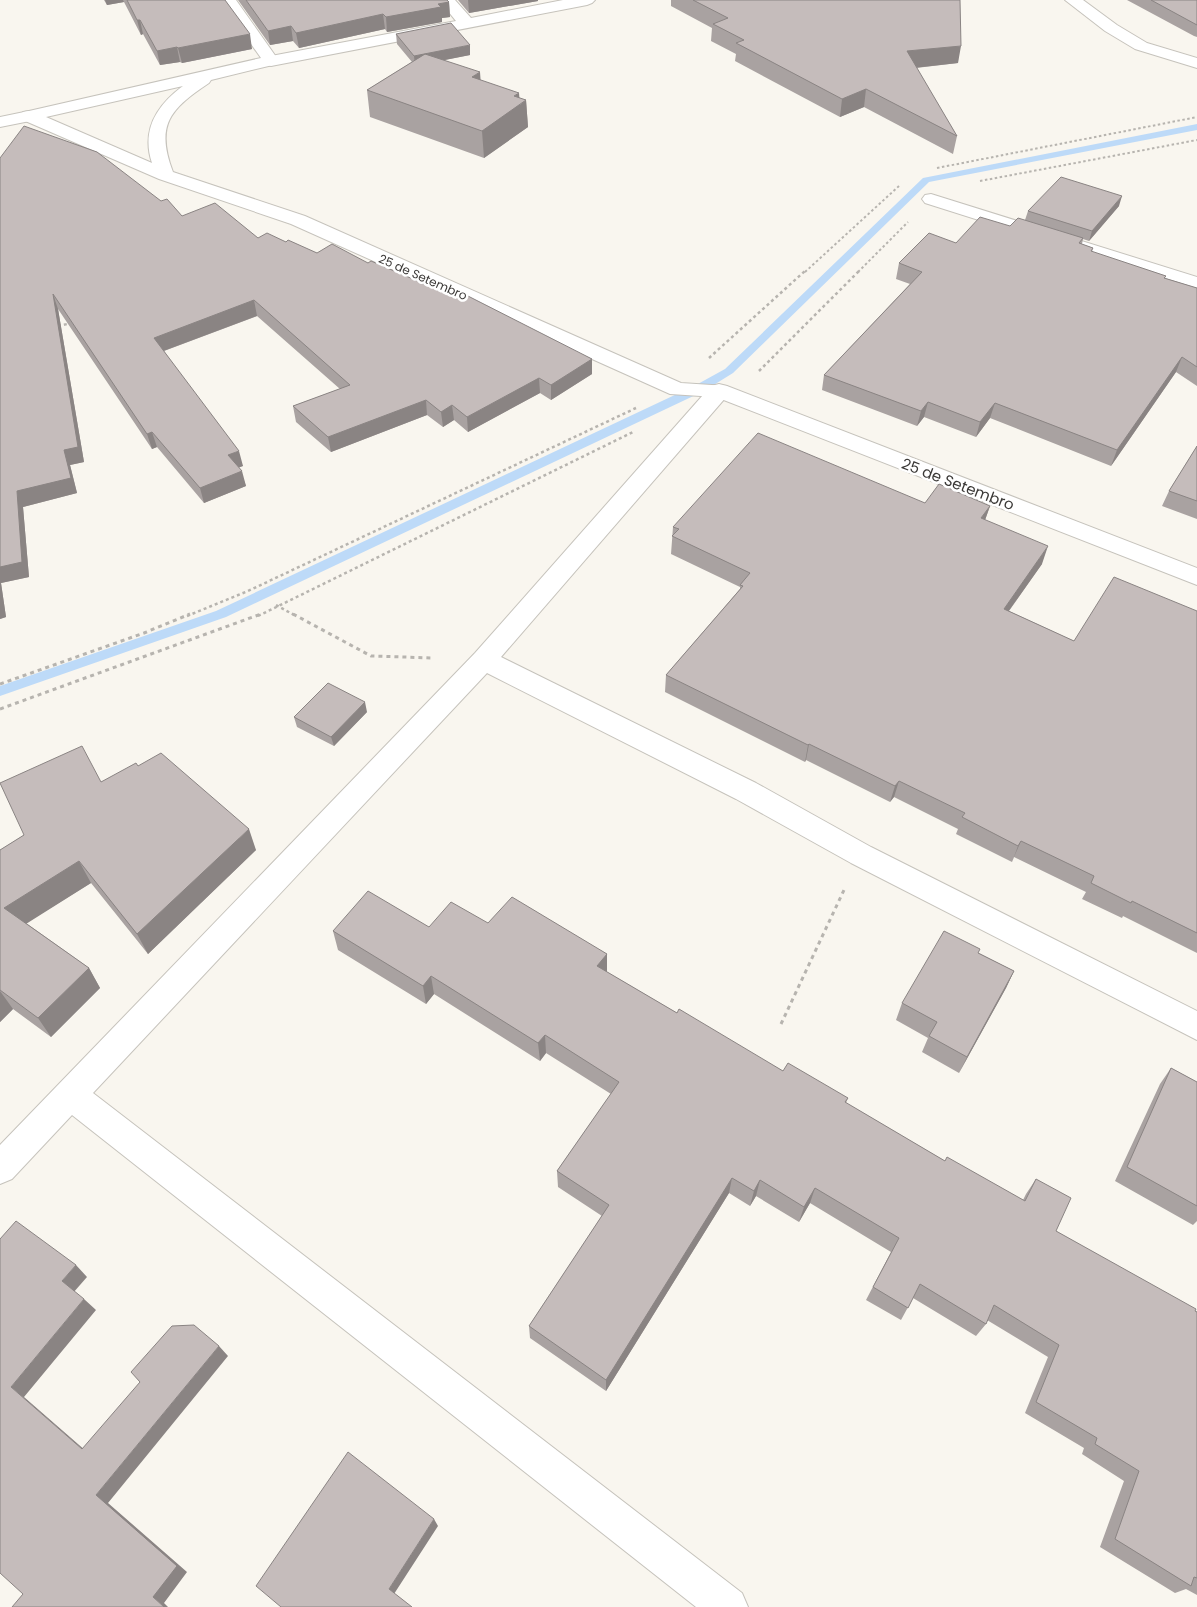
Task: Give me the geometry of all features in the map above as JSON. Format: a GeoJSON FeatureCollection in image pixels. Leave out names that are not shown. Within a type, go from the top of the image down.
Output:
{"type":"FeatureCollection","features":[{"type":"Feature","properties":{"kind":"street"},"geometry":{"type":"LineString","coordinates":[[228,0],[270,62]]}},
{"type":"Feature","properties":{"kind":"street"},"geometry":{"type":"LineString","coordinates":[[447,0],[466,23]]}},
{"type":"Feature","properties":{"kind":"street"},"geometry":{"type":"LineString","coordinates":[[0,122],[212,74],[587,0]]}},
{"type":"Feature","properties":{"kind":"street"},"geometry":{"type":"LineString","coordinates":[[1072,0],[1111,28],[1141,46],[1197,63]]}},
{"type":"Feature","properties":{"kind":"street"},"geometry":{"type":"LineString","coordinates":[[165,175],[156,145],[160,120],[179,95],[212,74]]}},
{"type":"Feature","properties":{"kind":"street","name":"25 de Setembro"},"geometry":{"type":"LineString","coordinates":[[29,116],[165,175],[298,220],[677,388],[719,390],[1197,577]]}},
{"type":"Feature","properties":{"kind":"street"},"geometry":{"type":"LineString","coordinates":[[931,199],[1197,283]]}},
{"type":"Feature","properties":{"kind":"street"},"geometry":{"type":"LineString","coordinates":[[0,1168],[484,660],[719,390]]}},
{"type":"Feature","properties":{"kind":"street"},"geometry":{"type":"LineString","coordinates":[[484,660],[746,791],[861,855],[1197,1026]]}},
{"type":"Feature","properties":{"kind":"street"},"geometry":{"type":"LineString","coordinates":[[70,1094],[728,1607]]}},
{"type":"Feature","properties":{"kind":"path"},"geometry":{"type":"LineString","coordinates":[[56,326],[75,322]]}},
{"type":"Feature","properties":{"kind":"path"},"geometry":{"type":"LineString","coordinates":[[0,684],[144,634],[248,591],[677,388]]}},
{"type":"Feature","properties":{"kind":"path"},"geometry":{"type":"LineString","coordinates":[[0,709],[262,614],[276,605],[639,430]]}},
{"type":"Feature","properties":{"kind":"path"},"geometry":{"type":"LineString","coordinates":[[276,605],[371,656],[484,660]]}},
{"type":"Feature","properties":{"kind":"path"},"geometry":{"type":"LineString","coordinates":[[781,1024],[861,855]]}},
{"type":"Feature","properties":{"kind":"building"},"geometry":{"type":"Polygon","coordinates":[[[127,0],[225,0],[250,34],[157,51],[140,20],[137,20],[127,0]]]}},
{"type":"Feature","properties":{"kind":"building"},"geometry":{"type":"Polygon","coordinates":[[[246,0],[447,0],[449,2],[438,4],[441,7],[386,17],[383,14],[296,33],[291,26],[268,31],[246,0]]]}},
{"type":"Feature","properties":{"kind":"building"},"geometry":{"type":"Polygon","coordinates":[[[693,0],[960,0],[961,46],[907,51],[957,136],[866,89],[842,99],[736,43],[744,40],[713,24],[728,18],[693,0]]]}},
{"type":"Feature","properties":{"kind":"building"},"geometry":{"type":"Polygon","coordinates":[[[1151,0],[1197,0],[1197,25],[1151,0]]]}},
{"type":"Feature","properties":{"kind":"building"},"geometry":{"type":"Polygon","coordinates":[[[451,23],[470,45],[414,56],[396,34],[451,23]]]}},
{"type":"Feature","properties":{"kind":"building"},"geometry":{"type":"Polygon","coordinates":[[[425,54],[480,72],[472,77],[519,93],[514,96],[526,100],[482,131],[367,90],[425,54]]]}},
{"type":"Feature","properties":{"kind":"building"},"geometry":{"type":"Polygon","coordinates":[[[24,126],[97,152],[161,201],[167,199],[182,216],[215,203],[258,238],[267,233],[317,253],[332,244],[368,263],[371,261],[457,298],[464,294],[592,359],[551,385],[539,378],[467,417],[452,405],[441,412],[426,400],[328,437],[293,406],[350,385],[254,300],[154,338],[239,451],[228,455],[242,471],[200,488],[152,432],[147,434],[53,294],[78,447],[64,450],[71,478],[17,491],[22,562],[0,567],[0,158],[24,126]]]}},
{"type":"Feature","properties":{"kind":"building"},"geometry":{"type":"Polygon","coordinates":[[[1061,177],[1122,196],[1092,231],[1028,211],[1061,177]]]}},
{"type":"Feature","properties":{"kind":"building"},"geometry":{"type":"Polygon","coordinates":[[[980,217],[1010,226],[1018,218],[1083,238],[1079,243],[1093,248],[1091,251],[1197,288],[1197,367],[1182,357],[1117,450],[995,403],[980,422],[928,402],[921,411],[824,375],[922,272],[899,263],[929,233],[956,243],[980,217]]]}},
{"type":"Feature","properties":{"kind":"building"},"geometry":{"type":"Polygon","coordinates":[[[758,433],[925,503],[939,484],[990,506],[981,518],[1048,546],[1004,609],[1074,641],[1114,577],[1197,611],[1197,933],[1091,883],[1094,876],[1021,841],[1018,846],[962,817],[965,813],[899,781],[895,786],[666,675],[743,586],[740,585],[750,573],[672,536],[679,529],[673,527],[758,433]]]}},
{"type":"Feature","properties":{"kind":"building"},"geometry":{"type":"Polygon","coordinates":[[[1197,446],[1197,501],[1169,491],[1197,446]]]}},
{"type":"Feature","properties":{"kind":"building"},"geometry":{"type":"Polygon","coordinates":[[[328,683],[365,702],[331,737],[294,717],[328,683]]]}},
{"type":"Feature","properties":{"kind":"building"},"geometry":{"type":"Polygon","coordinates":[[[82,746],[101,782],[136,763],[138,766],[161,753],[249,829],[137,934],[79,861],[4,908],[89,968],[38,1018],[0,990],[0,850],[24,835],[0,783],[82,746]]]}},
{"type":"Feature","properties":{"kind":"building"},"geometry":{"type":"Polygon","coordinates":[[[368,891],[429,927],[451,902],[488,923],[512,897],[607,954],[597,966],[677,1013],[679,1009],[783,1071],[788,1063],[848,1098],[845,1102],[945,1161],[947,1157],[1025,1201],[1036,1179],[1071,1198],[1056,1231],[1196,1309],[1195,1311],[1197,1312],[1197,1578],[1194,1577],[1191,1586],[1115,1539],[1139,1471],[1095,1444],[1097,1438],[1036,1402],[1059,1345],[994,1305],[986,1324],[920,1284],[908,1308],[873,1287],[899,1238],[815,1188],[804,1207],[760,1180],[754,1191],[732,1178],[606,1380],[529,1326],[609,1205],[557,1171],[619,1082],[545,1035],[538,1043],[431,976],[423,986],[333,931],[368,891]]]}},
{"type":"Feature","properties":{"kind":"building"},"geometry":{"type":"Polygon","coordinates":[[[944,931],[980,949],[978,953],[1014,971],[967,1057],[929,1036],[937,1022],[902,1003],[944,931]]]}},
{"type":"Feature","properties":{"kind":"building"},"geometry":{"type":"Polygon","coordinates":[[[1171,1068],[1197,1082],[1197,1206],[1127,1167],[1171,1068]]]}},
{"type":"Feature","properties":{"kind":"building"},"geometry":{"type":"Polygon","coordinates":[[[16,1221],[76,1265],[62,1281],[84,1299],[11,1387],[82,1449],[140,1382],[131,1372],[172,1326],[194,1325],[219,1346],[96,1495],[177,1566],[153,1597],[164,1607],[12,1607],[23,1594],[0,1573],[0,1239],[16,1221]]]}},
{"type":"Feature","properties":{"kind":"building"},"geometry":{"type":"Polygon","coordinates":[[[348,1452],[434,1519],[389,1589],[412,1607],[281,1607],[256,1586],[348,1452]]]}},
{"type":"Feature","properties":{"kind":"waterway"},"geometry":{"type":"LineString","coordinates":[[0,691],[221,614],[700,388],[729,371],[926,180],[1197,127]]}}]}
